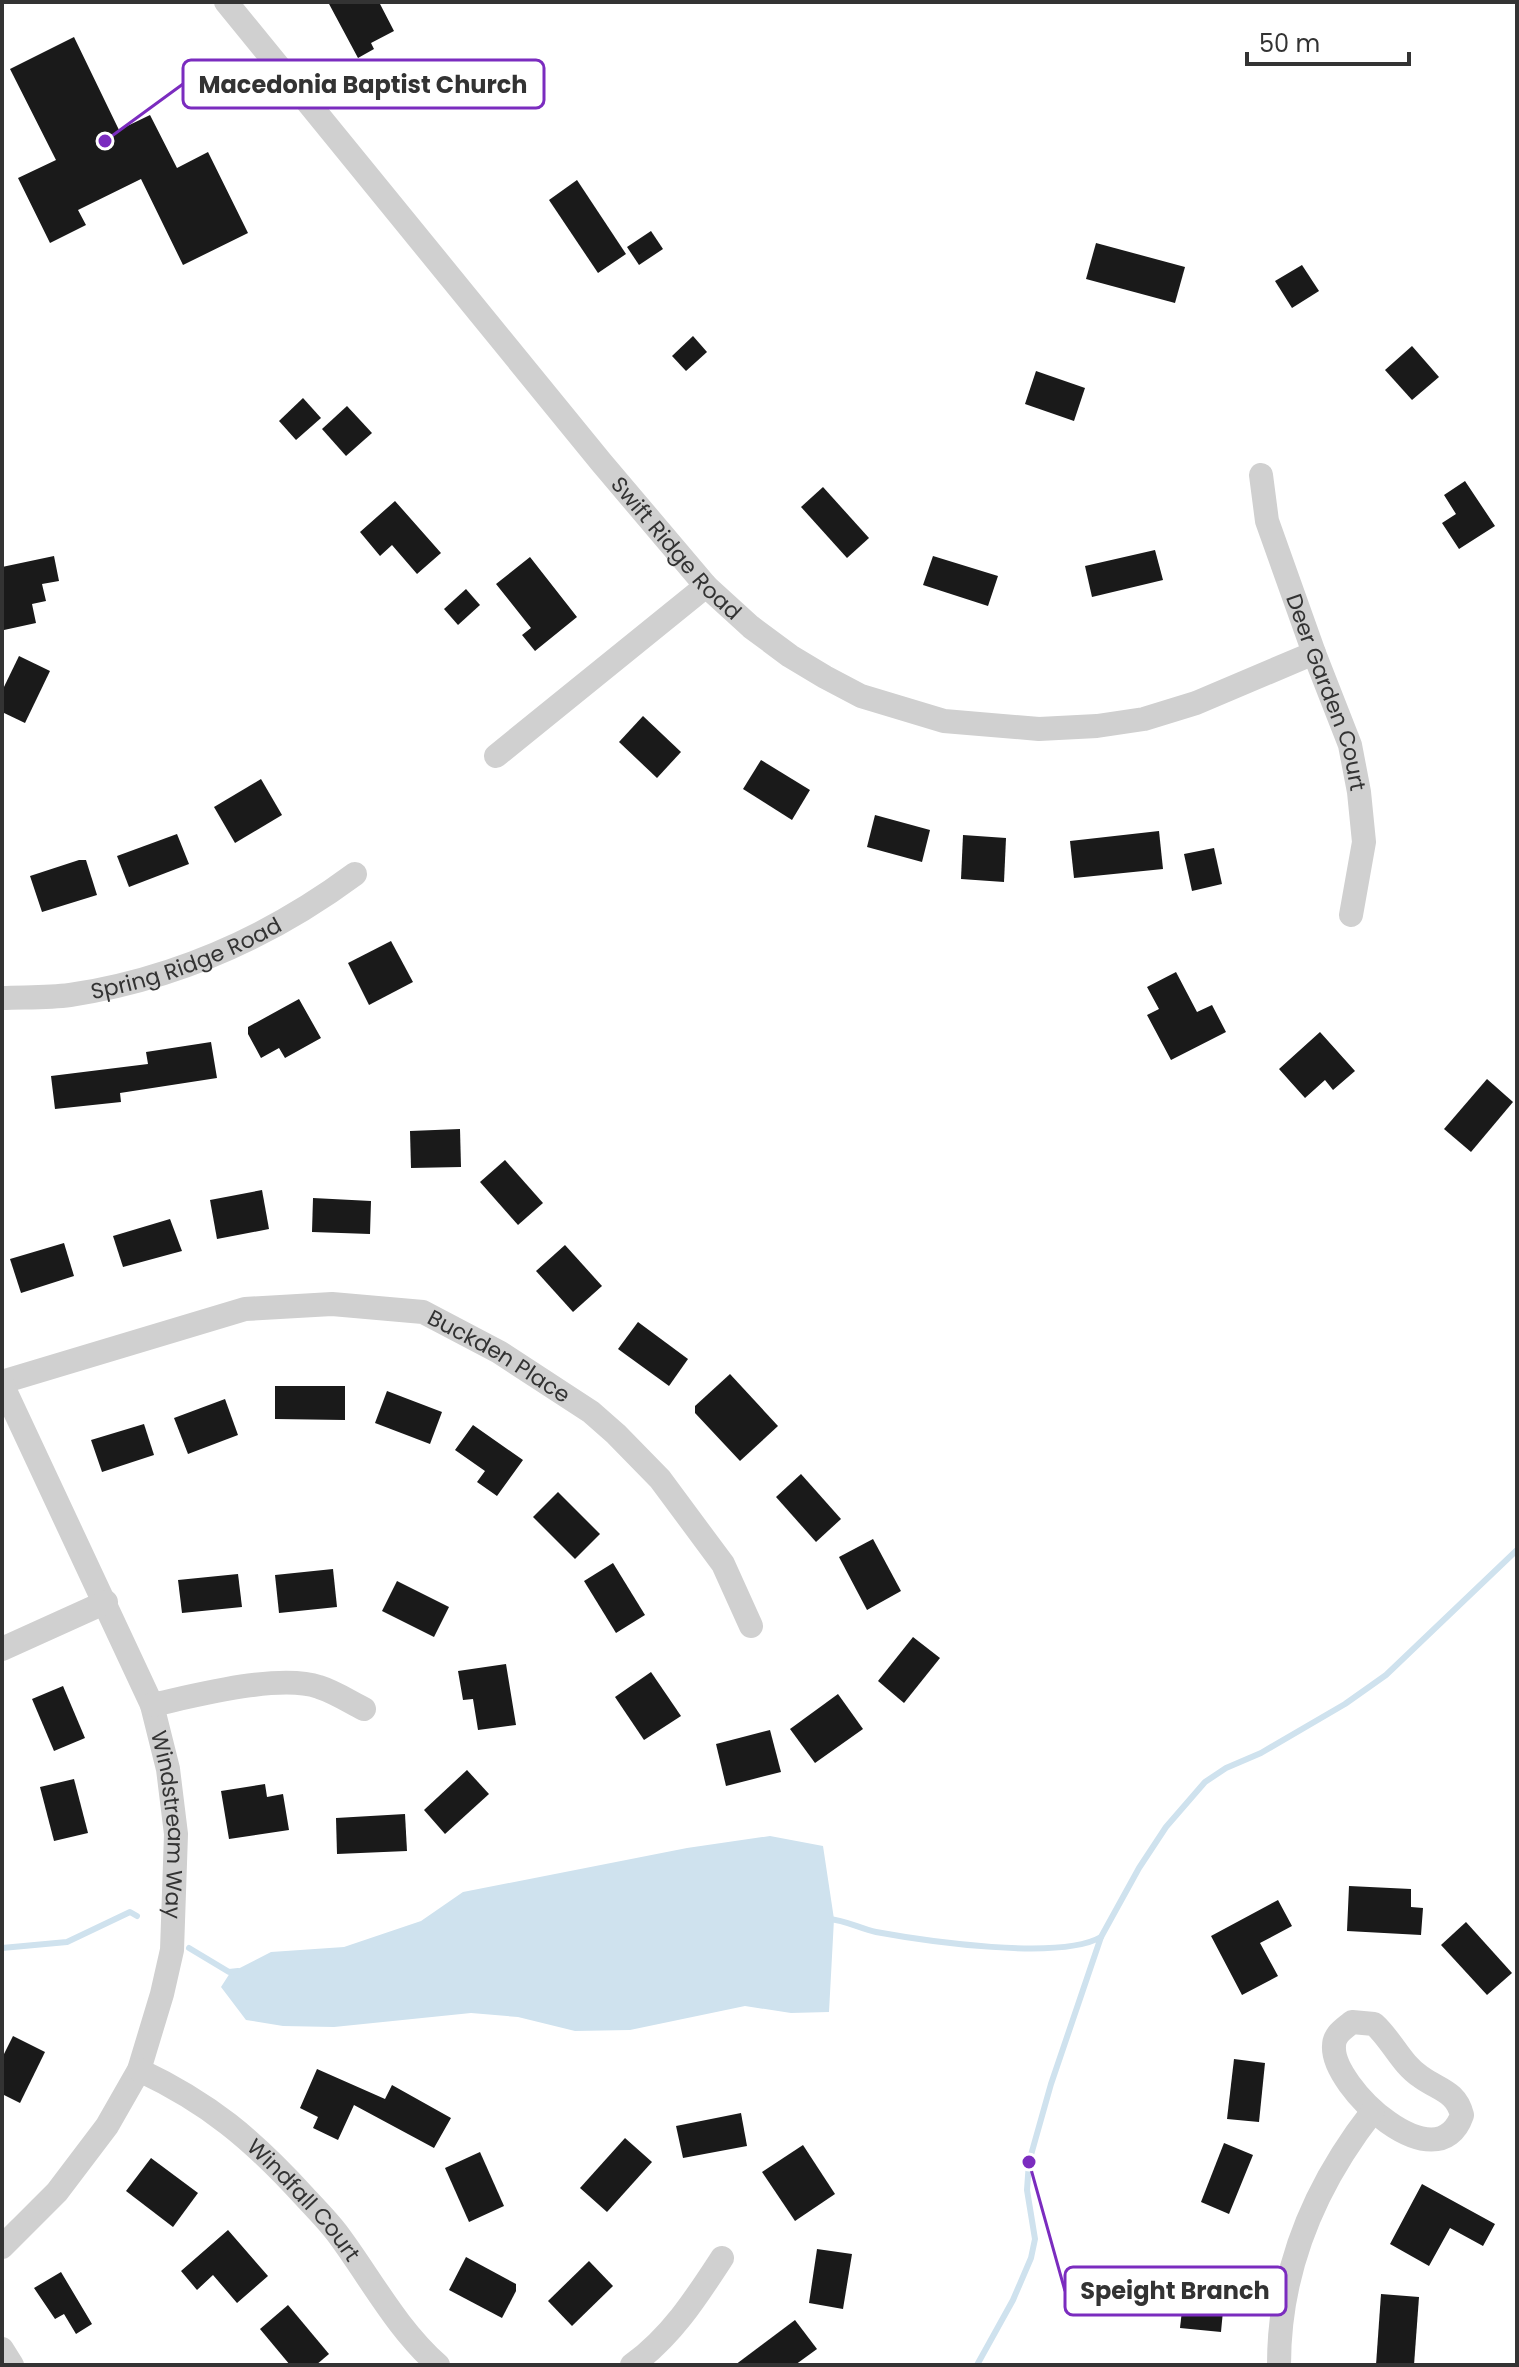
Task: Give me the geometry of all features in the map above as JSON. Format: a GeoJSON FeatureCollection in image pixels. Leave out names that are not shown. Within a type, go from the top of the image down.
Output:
{"type":"FeatureCollection","features":[{"type":"Feature","properties":{"kind":"street","name":"Swift Ridge Road"},"geometry":{"type":"LineString","coordinates":[[226,2],[706,586],[751,627],[825,677],[861,696],[944,721],[1039,729],[1097,726],[1144,719],[1196,703],[1314,653]]}},
{"type":"Feature","properties":{"kind":"street","name":"Deer Garden Court"},"geometry":{"type":"LineString","coordinates":[[1261,475],[1267,521],[1350,745],[1364,842],[1351,915]]}},
{"type":"Feature","properties":{"kind":"street"},"geometry":{"type":"LineString","coordinates":[[496,756],[706,586]]}},
{"type":"Feature","properties":{"kind":"street","name":"Spring Ridge Road"},"geometry":{"type":"LineString","coordinates":[[2,998],[67,995],[129,983],[208,959],[293,917],[355,874]]}},
{"type":"Feature","properties":{"kind":"street","name":"Buckden Place"},"geometry":{"type":"LineString","coordinates":[[2,1383],[245,1309],[332,1304],[423,1312],[499,1352],[591,1412],[616,1434],[660,1479],[723,1564],[751,1626]]}},
{"type":"Feature","properties":{"kind":"street","name":"Windstream Way"},"geometry":{"type":"LineString","coordinates":[[2,1383],[152,1705],[168,1769],[176,1834],[172,1950],[139,2070],[107,2126],[57,2192],[2,2247]]}},
{"type":"Feature","properties":{"kind":"street"},"geometry":{"type":"LineString","coordinates":[[2,1649],[106,1602]]}},
{"type":"Feature","properties":{"kind":"street"},"geometry":{"type":"LineString","coordinates":[[152,1705],[243,1686],[284,1684],[317,1686],[364,1709]]}},
{"type":"Feature","properties":{"kind":"street"},"geometry":{"type":"LineString","coordinates":[[1352,2022],[1374,2024],[1420,2077],[1451,2093],[1459,2103],[1462,2115],[1452,2134],[1443,2139],[1426,2139],[1390,2124],[1373,2111],[1343,2073],[1333,2048],[1336,2035],[1352,2022]]}},
{"type":"Feature","properties":{"kind":"street","name":"Windfall Court"},"geometry":{"type":"LineString","coordinates":[[139,2070],[182,2090],[219,2116],[273,2164],[335,2230],[406,2331],[438,2365]]}},
{"type":"Feature","properties":{"kind":"street"},"geometry":{"type":"LineString","coordinates":[[1279,2365],[1283,2308],[1294,2256],[1334,2167],[1373,2111]]}},
{"type":"Feature","properties":{"kind":"street"},"geometry":{"type":"LineString","coordinates":[[632,2365],[667,2334],[694,2302],[722,2258]]}},
{"type":"Feature","properties":{"kind":"street"},"geometry":{"type":"LineString","coordinates":[[2,2349],[12,2365]]}},
{"type":"Feature","properties":{"kind":"water"},"geometry":{"type":"Polygon","coordinates":[[[770,1836],[823,1846],[834,1919],[829,2012],[791,2013],[745,2006],[630,2030],[575,2031],[518,2017],[471,2013],[334,2027],[283,2026],[246,2020],[221,1987],[230,1973],[271,1952],[344,1947],[421,1921],[463,1892],[687,1848],[770,1836]]]}},
{"type":"Feature","properties":{"kind":"building"},"geometry":{"type":"Polygon","coordinates":[[[328,2],[379,2],[394,31],[371,43],[374,49],[358,58],[328,2]]]}},
{"type":"Feature","properties":{"kind":"building"},"geometry":{"type":"Polygon","coordinates":[[[74,37],[119,130],[150,115],[177,168],[208,152],[248,233],[183,265],[141,179],[78,210],[86,225],[50,243],[18,178],[56,160],[10,69],[74,37]]]}},
{"type":"Feature","properties":{"kind":"building"},"geometry":{"type":"Polygon","coordinates":[[[577,180],[626,254],[598,273],[549,200],[577,180]]]}},
{"type":"Feature","properties":{"kind":"building"},"geometry":{"type":"Polygon","coordinates":[[[651,231],[663,249],[639,265],[627,247],[651,231]]]}},
{"type":"Feature","properties":{"kind":"building"},"geometry":{"type":"Polygon","coordinates":[[[1096,243],[1185,267],[1175,303],[1086,279],[1096,243]]]}},
{"type":"Feature","properties":{"kind":"building"},"geometry":{"type":"Polygon","coordinates":[[[1302,265],[1319,291],[1292,308],[1275,281],[1302,265]]]}},
{"type":"Feature","properties":{"kind":"building"},"geometry":{"type":"Polygon","coordinates":[[[693,336],[707,352],[686,371],[672,356],[693,336]]]}},
{"type":"Feature","properties":{"kind":"building"},"geometry":{"type":"Polygon","coordinates":[[[1412,346],[1439,377],[1412,400],[1385,370],[1412,346]]]}},
{"type":"Feature","properties":{"kind":"building"},"geometry":{"type":"Polygon","coordinates":[[[1036,371],[1085,388],[1074,421],[1025,404],[1036,371]]]}},
{"type":"Feature","properties":{"kind":"building"},"geometry":{"type":"Polygon","coordinates":[[[303,398],[321,418],[296,440],[279,421],[303,398]]]}},
{"type":"Feature","properties":{"kind":"building"},"geometry":{"type":"Polygon","coordinates":[[[347,406],[372,433],[346,456],[322,429],[347,406]]]}},
{"type":"Feature","properties":{"kind":"building"},"geometry":{"type":"Polygon","coordinates":[[[1465,481],[1495,526],[1459,549],[1442,523],[1456,514],[1444,495],[1465,481]]]}},
{"type":"Feature","properties":{"kind":"building"},"geometry":{"type":"Polygon","coordinates":[[[823,487],[869,538],[847,558],[801,507],[823,487]]]}},
{"type":"Feature","properties":{"kind":"building"},"geometry":{"type":"Polygon","coordinates":[[[395,501],[441,553],[417,574],[392,545],[380,556],[360,532],[395,501]]]}},
{"type":"Feature","properties":{"kind":"building"},"geometry":{"type":"Polygon","coordinates":[[[1155,550],[1163,580],[1092,597],[1085,566],[1155,550]]]}},
{"type":"Feature","properties":{"kind":"building"},"geometry":{"type":"Polygon","coordinates":[[[54,556],[59,581],[42,584],[46,601],[32,604],[36,623],[4,630],[2,567],[54,556]]]}},
{"type":"Feature","properties":{"kind":"building"},"geometry":{"type":"Polygon","coordinates":[[[933,556],[998,576],[988,606],[923,585],[933,556]]]}},
{"type":"Feature","properties":{"kind":"building"},"geometry":{"type":"Polygon","coordinates":[[[530,557],[577,617],[535,651],[522,635],[531,628],[496,584],[530,557]]]}},
{"type":"Feature","properties":{"kind":"building"},"geometry":{"type":"Polygon","coordinates":[[[466,589],[480,605],[458,625],[444,609],[466,589]]]}},
{"type":"Feature","properties":{"kind":"building"},"geometry":{"type":"Polygon","coordinates":[[[19,656],[50,671],[25,723],[2,712],[2,691],[19,656]]]}},
{"type":"Feature","properties":{"kind":"building"},"geometry":{"type":"Polygon","coordinates":[[[643,716],[681,752],[657,778],[619,742],[643,716]]]}},
{"type":"Feature","properties":{"kind":"building"},"geometry":{"type":"Polygon","coordinates":[[[761,760],[810,790],[792,820],[743,789],[761,760]]]}},
{"type":"Feature","properties":{"kind":"building"},"geometry":{"type":"Polygon","coordinates":[[[261,779],[282,815],[235,843],[214,807],[261,779]]]}},
{"type":"Feature","properties":{"kind":"building"},"geometry":{"type":"Polygon","coordinates":[[[875,815],[930,830],[922,862],[867,847],[875,815]]]}},
{"type":"Feature","properties":{"kind":"building"},"geometry":{"type":"Polygon","coordinates":[[[1159,831],[1163,869],[1074,878],[1070,841],[1159,831]]]}},
{"type":"Feature","properties":{"kind":"building"},"geometry":{"type":"Polygon","coordinates":[[[177,834],[189,864],[129,887],[117,856],[177,834]]]}},
{"type":"Feature","properties":{"kind":"building"},"geometry":{"type":"Polygon","coordinates":[[[963,835],[1006,838],[1004,882],[961,879],[963,835]]]}},
{"type":"Feature","properties":{"kind":"building"},"geometry":{"type":"Polygon","coordinates":[[[1214,848],[1222,884],[1192,891],[1184,854],[1214,848]]]}},
{"type":"Feature","properties":{"kind":"building"},"geometry":{"type":"Polygon","coordinates":[[[86,860],[97,895],[42,912],[30,876],[86,860]]]}},
{"type":"Feature","properties":{"kind":"building"},"geometry":{"type":"Polygon","coordinates":[[[391,941],[413,982],[369,1005],[348,963],[391,941]]]}},
{"type":"Feature","properties":{"kind":"building"},"geometry":{"type":"Polygon","coordinates":[[[1176,972],[1197,1012],[1212,1005],[1226,1032],[1171,1060],[1147,1015],[1159,1009],[1147,987],[1176,972]]]}},
{"type":"Feature","properties":{"kind":"building"},"geometry":{"type":"Polygon","coordinates":[[[299,999],[321,1038],[285,1058],[279,1048],[261,1058],[248,1034],[248,1027],[299,999]]]}},
{"type":"Feature","properties":{"kind":"building"},"geometry":{"type":"Polygon","coordinates":[[[1320,1032],[1355,1071],[1333,1090],[1325,1080],[1305,1098],[1279,1069],[1320,1032]]]}},
{"type":"Feature","properties":{"kind":"building"},"geometry":{"type":"Polygon","coordinates":[[[211,1042],[217,1078],[120,1093],[121,1102],[55,1109],[51,1076],[148,1064],[146,1052],[211,1042]]]}},
{"type":"Feature","properties":{"kind":"building"},"geometry":{"type":"Polygon","coordinates":[[[1487,1079],[1513,1102],[1471,1152],[1444,1129],[1487,1079]]]}},
{"type":"Feature","properties":{"kind":"building"},"geometry":{"type":"Polygon","coordinates":[[[460,1129],[461,1167],[411,1168],[410,1131],[460,1129]]]}},
{"type":"Feature","properties":{"kind":"building"},"geometry":{"type":"Polygon","coordinates":[[[505,1160],[543,1203],[518,1225],[480,1182],[505,1160]]]}},
{"type":"Feature","properties":{"kind":"building"},"geometry":{"type":"Polygon","coordinates":[[[262,1190],[269,1229],[217,1239],[210,1200],[262,1190]]]}},
{"type":"Feature","properties":{"kind":"building"},"geometry":{"type":"Polygon","coordinates":[[[313,1198],[371,1201],[370,1234],[312,1232],[313,1198]]]}},
{"type":"Feature","properties":{"kind":"building"},"geometry":{"type":"Polygon","coordinates":[[[170,1219],[182,1251],[123,1267],[113,1236],[170,1219]]]}},
{"type":"Feature","properties":{"kind":"building"},"geometry":{"type":"Polygon","coordinates":[[[64,1243],[74,1276],[21,1293],[10,1259],[64,1243]]]}},
{"type":"Feature","properties":{"kind":"building"},"geometry":{"type":"Polygon","coordinates":[[[565,1245],[602,1286],[573,1312],[536,1271],[565,1245]]]}},
{"type":"Feature","properties":{"kind":"building"},"geometry":{"type":"Polygon","coordinates":[[[638,1322],[688,1359],[669,1386],[618,1349],[638,1322]]]}},
{"type":"Feature","properties":{"kind":"building"},"geometry":{"type":"Polygon","coordinates":[[[730,1374],[778,1426],[740,1461],[695,1413],[695,1406],[730,1374]]]}},
{"type":"Feature","properties":{"kind":"building"},"geometry":{"type":"Polygon","coordinates":[[[275,1386],[345,1386],[345,1420],[275,1419],[275,1386]]]}},
{"type":"Feature","properties":{"kind":"building"},"geometry":{"type":"Polygon","coordinates":[[[387,1391],[442,1412],[430,1444],[375,1423],[387,1391]]]}},
{"type":"Feature","properties":{"kind":"building"},"geometry":{"type":"Polygon","coordinates":[[[225,1399],[238,1435],[188,1454],[174,1418],[225,1399]]]}},
{"type":"Feature","properties":{"kind":"building"},"geometry":{"type":"Polygon","coordinates":[[[144,1424],[154,1455],[102,1472],[91,1440],[144,1424]]]}},
{"type":"Feature","properties":{"kind":"building"},"geometry":{"type":"Polygon","coordinates":[[[473,1425],[523,1460],[497,1496],[477,1482],[485,1471],[455,1450],[473,1425]]]}},
{"type":"Feature","properties":{"kind":"building"},"geometry":{"type":"Polygon","coordinates":[[[801,1474],[841,1519],[816,1542],[776,1497],[801,1474]]]}},
{"type":"Feature","properties":{"kind":"building"},"geometry":{"type":"Polygon","coordinates":[[[558,1492],[600,1534],[575,1559],[533,1517],[558,1492]]]}},
{"type":"Feature","properties":{"kind":"building"},"geometry":{"type":"Polygon","coordinates":[[[873,1539],[901,1591],[867,1610],[839,1557],[873,1539]]]}},
{"type":"Feature","properties":{"kind":"building"},"geometry":{"type":"Polygon","coordinates":[[[613,1563],[645,1615],[616,1633],[584,1581],[613,1563]]]}},
{"type":"Feature","properties":{"kind":"building"},"geometry":{"type":"Polygon","coordinates":[[[333,1569],[337,1607],[279,1613],[275,1575],[333,1569]]]}},
{"type":"Feature","properties":{"kind":"building"},"geometry":{"type":"Polygon","coordinates":[[[238,1574],[242,1607],[182,1613],[178,1580],[238,1574]]]}},
{"type":"Feature","properties":{"kind":"building"},"geometry":{"type":"Polygon","coordinates":[[[397,1581],[449,1607],[434,1637],[382,1611],[397,1581]]]}},
{"type":"Feature","properties":{"kind":"building"},"geometry":{"type":"Polygon","coordinates":[[[913,1637],[940,1658],[904,1703],[878,1681],[913,1637]]]}},
{"type":"Feature","properties":{"kind":"building"},"geometry":{"type":"Polygon","coordinates":[[[506,1664],[516,1725],[478,1730],[473,1699],[463,1700],[458,1671],[506,1664]]]}},
{"type":"Feature","properties":{"kind":"building"},"geometry":{"type":"Polygon","coordinates":[[[651,1672],[681,1716],[644,1740],[615,1697],[651,1672]]]}},
{"type":"Feature","properties":{"kind":"building"},"geometry":{"type":"Polygon","coordinates":[[[63,1686],[85,1738],[54,1751],[32,1699],[63,1686]]]}},
{"type":"Feature","properties":{"kind":"building"},"geometry":{"type":"Polygon","coordinates":[[[838,1694],[863,1729],[815,1763],[790,1729],[838,1694]]]}},
{"type":"Feature","properties":{"kind":"building"},"geometry":{"type":"Polygon","coordinates":[[[770,1730],[781,1772],[726,1786],[716,1744],[770,1730]]]}},
{"type":"Feature","properties":{"kind":"building"},"geometry":{"type":"Polygon","coordinates":[[[467,1770],[489,1794],[445,1834],[424,1810],[467,1770]]]}},
{"type":"Feature","properties":{"kind":"building"},"geometry":{"type":"Polygon","coordinates":[[[74,1779],[88,1833],[54,1841],[40,1787],[74,1779]]]}},
{"type":"Feature","properties":{"kind":"building"},"geometry":{"type":"Polygon","coordinates":[[[265,1784],[267,1797],[283,1794],[289,1830],[229,1839],[221,1791],[265,1784]]]}},
{"type":"Feature","properties":{"kind":"building"},"geometry":{"type":"Polygon","coordinates":[[[405,1814],[407,1851],[337,1854],[336,1818],[405,1814]]]}},
{"type":"Feature","properties":{"kind":"building"},"geometry":{"type":"Polygon","coordinates":[[[1349,1886],[1411,1889],[1411,1907],[1423,1908],[1421,1935],[1347,1931],[1349,1886]]]}},
{"type":"Feature","properties":{"kind":"building"},"geometry":{"type":"Polygon","coordinates":[[[1278,1900],[1292,1926],[1260,1943],[1278,1976],[1242,1995],[1211,1936],[1278,1900]]]}},
{"type":"Feature","properties":{"kind":"building"},"geometry":{"type":"Polygon","coordinates":[[[1466,1922],[1512,1973],[1487,1995],[1441,1945],[1466,1922]]]}},
{"type":"Feature","properties":{"kind":"building"},"geometry":{"type":"Polygon","coordinates":[[[13,2036],[45,2052],[20,2103],[2,2094],[2,2058],[13,2036]]]}},
{"type":"Feature","properties":{"kind":"building"},"geometry":{"type":"Polygon","coordinates":[[[1234,2059],[1265,2063],[1259,2122],[1227,2119],[1234,2059]]]}},
{"type":"Feature","properties":{"kind":"building"},"geometry":{"type":"Polygon","coordinates":[[[317,2069],[385,2099],[392,2085],[451,2118],[434,2148],[354,2105],[338,2140],[313,2128],[318,2117],[300,2108],[317,2069]]]}},
{"type":"Feature","properties":{"kind":"building"},"geometry":{"type":"Polygon","coordinates":[[[741,2113],[747,2146],[683,2158],[676,2126],[741,2113]]]}},
{"type":"Feature","properties":{"kind":"building"},"geometry":{"type":"Polygon","coordinates":[[[625,2138],[652,2162],[607,2212],[580,2188],[625,2138]]]}},
{"type":"Feature","properties":{"kind":"building"},"geometry":{"type":"Polygon","coordinates":[[[1224,2143],[1253,2155],[1229,2214],[1201,2202],[1224,2143]]]}},
{"type":"Feature","properties":{"kind":"building"},"geometry":{"type":"Polygon","coordinates":[[[803,2145],[835,2194],[795,2221],[762,2172],[803,2145]]]}},
{"type":"Feature","properties":{"kind":"building"},"geometry":{"type":"Polygon","coordinates":[[[480,2152],[504,2206],[469,2222],[445,2168],[480,2152]]]}},
{"type":"Feature","properties":{"kind":"building"},"geometry":{"type":"Polygon","coordinates":[[[151,2158],[198,2193],[173,2227],[126,2191],[151,2158]]]}},
{"type":"Feature","properties":{"kind":"building"},"geometry":{"type":"Polygon","coordinates":[[[1422,2184],[1495,2224],[1483,2246],[1450,2228],[1429,2266],[1390,2244],[1422,2184]]]}},
{"type":"Feature","properties":{"kind":"building"},"geometry":{"type":"Polygon","coordinates":[[[228,2230],[268,2276],[237,2303],[213,2275],[197,2290],[181,2271],[228,2230]]]}},
{"type":"Feature","properties":{"kind":"building"},"geometry":{"type":"Polygon","coordinates":[[[817,2249],[852,2254],[843,2309],[809,2303],[817,2249]]]}},
{"type":"Feature","properties":{"kind":"building"},"geometry":{"type":"Polygon","coordinates":[[[466,2257],[516,2284],[516,2291],[502,2318],[449,2290],[466,2257]]]}},
{"type":"Feature","properties":{"kind":"building"},"geometry":{"type":"Polygon","coordinates":[[[589,2261],[613,2286],[572,2326],[548,2301],[589,2261]]]}},
{"type":"Feature","properties":{"kind":"building"},"geometry":{"type":"Polygon","coordinates":[[[61,2272],[92,2324],[76,2334],[64,2314],[55,2319],[34,2288],[61,2272]]]}},
{"type":"Feature","properties":{"kind":"building"},"geometry":{"type":"Polygon","coordinates":[[[1186,2275],[1226,2279],[1221,2332],[1180,2328],[1186,2275]]]}},
{"type":"Feature","properties":{"kind":"building"},"geometry":{"type":"Polygon","coordinates":[[[1381,2294],[1419,2297],[1414,2365],[1376,2365],[1381,2294]]]}},
{"type":"Feature","properties":{"kind":"building"},"geometry":{"type":"Polygon","coordinates":[[[288,2305],[329,2354],[316,2365],[290,2365],[260,2329],[288,2305]]]}},
{"type":"Feature","properties":{"kind":"building"},"geometry":{"type":"Polygon","coordinates":[[[795,2320],[817,2349],[795,2365],[735,2365],[795,2320]]]}},
{"type":"Feature","properties":{"kind":"waterway"},"geometry":{"type":"LineString","coordinates":[[977,2365],[1013,2300],[1031,2258],[1035,2239],[1027,2190],[1029,2162],[1051,2084],[1101,1937],[1166,1827],[1205,1782],[1345,1704],[1386,1675],[1517,1550]]}},
{"type":"Feature","properties":{"kind":"waterway"},"geometry":{"type":"LineString","coordinates":[[2,1948],[67,1942],[130,1912],[137,1916]]}},
{"type":"Feature","properties":{"kind":"waterway"},"geometry":{"type":"LineString","coordinates":[[829,1919],[876,1932],[992,1947],[1055,1948],[1101,1937]]}},
{"type":"Feature","properties":{"kind":"waterway"},"geometry":{"type":"LineString","coordinates":[[189,1948],[229,1972],[238,1971]]}},
{"type":"Feature","properties":{"kind":"place","name":"Macedonia Baptist Church"},"geometry":{"type":"Point","coordinates":[105,141]}},
{"type":"Feature","properties":{"kind":"place","name":"Speight Branch"},"geometry":{"type":"Point","coordinates":[1029,2162]}}]}
